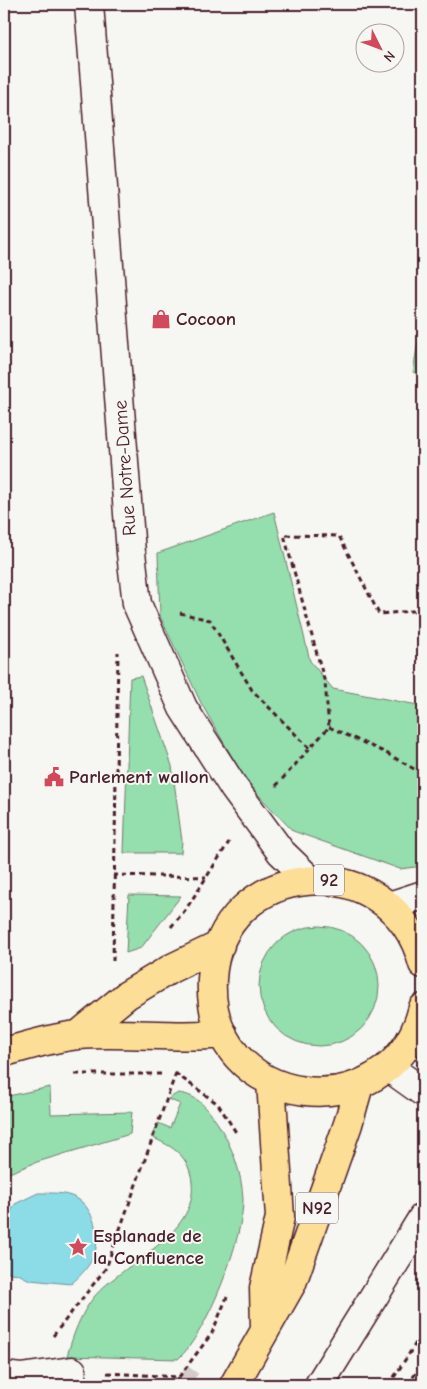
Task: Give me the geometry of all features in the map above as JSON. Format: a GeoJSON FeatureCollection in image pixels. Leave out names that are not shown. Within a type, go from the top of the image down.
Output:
{"type":"FeatureCollection","features":[{"type":"Feature","properties":{"kind":"main road","name":"92"},"geometry":{"type":"LineString","coordinates":[[223,1034],[215,1012],[212,990],[214,967],[220,945],[231,925],[255,900],[286,885],[310,880],[331,880],[359,888],[389,906],[411,932],[423,964]]}},
{"type":"Feature","properties":{"kind":"main road"},"geometry":{"type":"LineString","coordinates":[[78,1035],[127,995],[172,968],[220,945]]}},
{"type":"Feature","properties":{"kind":"main road"},"geometry":{"type":"LineString","coordinates":[[4,1052],[78,1035],[133,1034],[191,1037],[223,1034],[242,1062],[271,1082],[292,1090],[315,1093],[338,1092],[359,1085],[388,1067],[404,1050],[421,1026]]}},
{"type":"Feature","properties":{"kind":"main road","name":"N92"},"geometry":{"type":"LineString","coordinates":[[265,1328],[264,1288],[280,1217],[271,1082]]}},
{"type":"Feature","properties":{"kind":"main road","name":"N92"},"geometry":{"type":"LineString","coordinates":[[234,1385],[292,1283],[348,1124],[359,1085]]}},
{"type":"Feature","properties":{"kind":"street","name":"Rue Notre-Dame"},"geometry":{"type":"LineString","coordinates":[[89,4],[131,553],[137,604],[182,708],[234,788],[281,852],[310,880]]}},
{"type":"Feature","properties":{"kind":"street"},"geometry":{"type":"LineString","coordinates":[[389,906],[423,895]]}},
{"type":"Feature","properties":{"kind":"street"},"geometry":{"type":"LineString","coordinates":[[388,1067],[423,1092]]}},
{"type":"Feature","properties":{"kind":"street"},"geometry":{"type":"LineString","coordinates":[[319,1385],[423,1217]]}},
{"type":"Feature","properties":{"kind":"street"},"geometry":{"type":"LineString","coordinates":[[12,1380],[72,1371]]}},
{"type":"Feature","properties":{"kind":"path"},"geometry":{"type":"LineString","coordinates":[[270,793],[329,727],[325,683],[284,535],[339,536],[379,614],[423,610]]}},
{"type":"Feature","properties":{"kind":"path"},"geometry":{"type":"LineString","coordinates":[[137,604],[210,620],[252,690],[309,748]]}},
{"type":"Feature","properties":{"kind":"path"},"geometry":{"type":"LineString","coordinates":[[112,964],[118,644]]}},
{"type":"Feature","properties":{"kind":"path"},"geometry":{"type":"LineString","coordinates":[[329,727],[386,753],[423,774]]}},
{"type":"Feature","properties":{"kind":"path"},"geometry":{"type":"LineString","coordinates":[[168,931],[186,909],[232,837]]}},
{"type":"Feature","properties":{"kind":"path"},"geometry":{"type":"LineString","coordinates":[[113,875],[206,877]]}},
{"type":"Feature","properties":{"kind":"path"},"geometry":{"type":"LineString","coordinates":[[12,1380],[106,1268],[176,1072],[218,1104],[242,1141]]}},
{"type":"Feature","properties":{"kind":"path"},"geometry":{"type":"LineString","coordinates":[[71,1074],[144,1075]]}},
{"type":"Feature","properties":{"kind":"path"},"geometry":{"type":"LineString","coordinates":[[72,1371],[179,1377],[212,1333],[227,1296]]}},
{"type":"Feature","properties":{"kind":"path"},"geometry":{"type":"LineString","coordinates":[[389,1385],[423,1332]]}},
{"type":"Feature","properties":{"kind":"path"},"geometry":{"type":"LineString","coordinates":[[408,1385],[423,1362]]}},
{"type":"Feature","properties":{"kind":"green space"},"geometry":{"type":"Polygon","coordinates":[[[423,311],[423,377],[413,372],[423,311]]]}},
{"type":"Feature","properties":{"kind":"green space"},"geometry":{"type":"Polygon","coordinates":[[[274,512],[310,661],[333,689],[423,706],[423,866],[400,869],[293,831],[244,778],[201,703],[160,616],[158,553],[274,512]]]}},
{"type":"Feature","properties":{"kind":"green space"},"geometry":{"type":"Polygon","coordinates":[[[141,676],[172,766],[182,841],[181,853],[124,853],[130,678],[141,676]]]}},
{"type":"Feature","properties":{"kind":"green space"},"geometry":{"type":"Polygon","coordinates":[[[129,895],[181,896],[141,948],[126,953],[129,895]]]}},
{"type":"Feature","properties":{"kind":"green space"},"geometry":{"type":"Polygon","coordinates":[[[319,926],[331,927],[342,931],[352,936],[361,944],[369,953],[374,963],[378,974],[378,998],[374,1009],[369,1019],[361,1028],[352,1036],[342,1041],[331,1045],[319,1046],[307,1045],[296,1041],[286,1036],[277,1028],[269,1019],[264,1009],[260,998],[259,986],[260,974],[264,963],[269,953],[277,944],[286,936],[296,931],[307,927],[319,926]]]}},
{"type":"Feature","properties":{"kind":"green space"},"geometry":{"type":"Polygon","coordinates":[[[50,1087],[51,1114],[132,1112],[130,1134],[37,1162],[4,1175],[4,1097],[50,1087]]]}},
{"type":"Feature","properties":{"kind":"green space"},"geometry":{"type":"Polygon","coordinates":[[[178,1093],[197,1099],[214,1118],[232,1151],[241,1179],[242,1216],[231,1260],[222,1284],[201,1329],[178,1359],[67,1356],[74,1333],[94,1297],[107,1284],[156,1247],[171,1233],[183,1218],[191,1201],[192,1182],[188,1165],[173,1149],[151,1137],[158,1123],[170,1128],[180,1104],[168,1099],[178,1093]]]}},
{"type":"Feature","properties":{"kind":"water"},"geometry":{"type":"Polygon","coordinates":[[[38,1193],[62,1194],[76,1198],[82,1202],[93,1219],[97,1238],[94,1255],[85,1270],[71,1284],[30,1280],[18,1274],[4,1272],[4,1225],[15,1204],[38,1193]]]}},
{"type":"Feature","properties":{"kind":"tunnel"},"geometry":{"type":"LineString","coordinates":[[179,1377],[190,1385]]}},
{"type":"Feature","properties":{"kind":"place","name":"Cocoon"},"geometry":{"type":"Point","coordinates":[161,319]}},
{"type":"Feature","properties":{"kind":"place","name":"Parlement wallon"},"geometry":{"type":"Point","coordinates":[54,777]}},
{"type":"Feature","properties":{"kind":"place","name":"Esplanade de la Confluence"},"geometry":{"type":"Point","coordinates":[78,1247]}}]}
